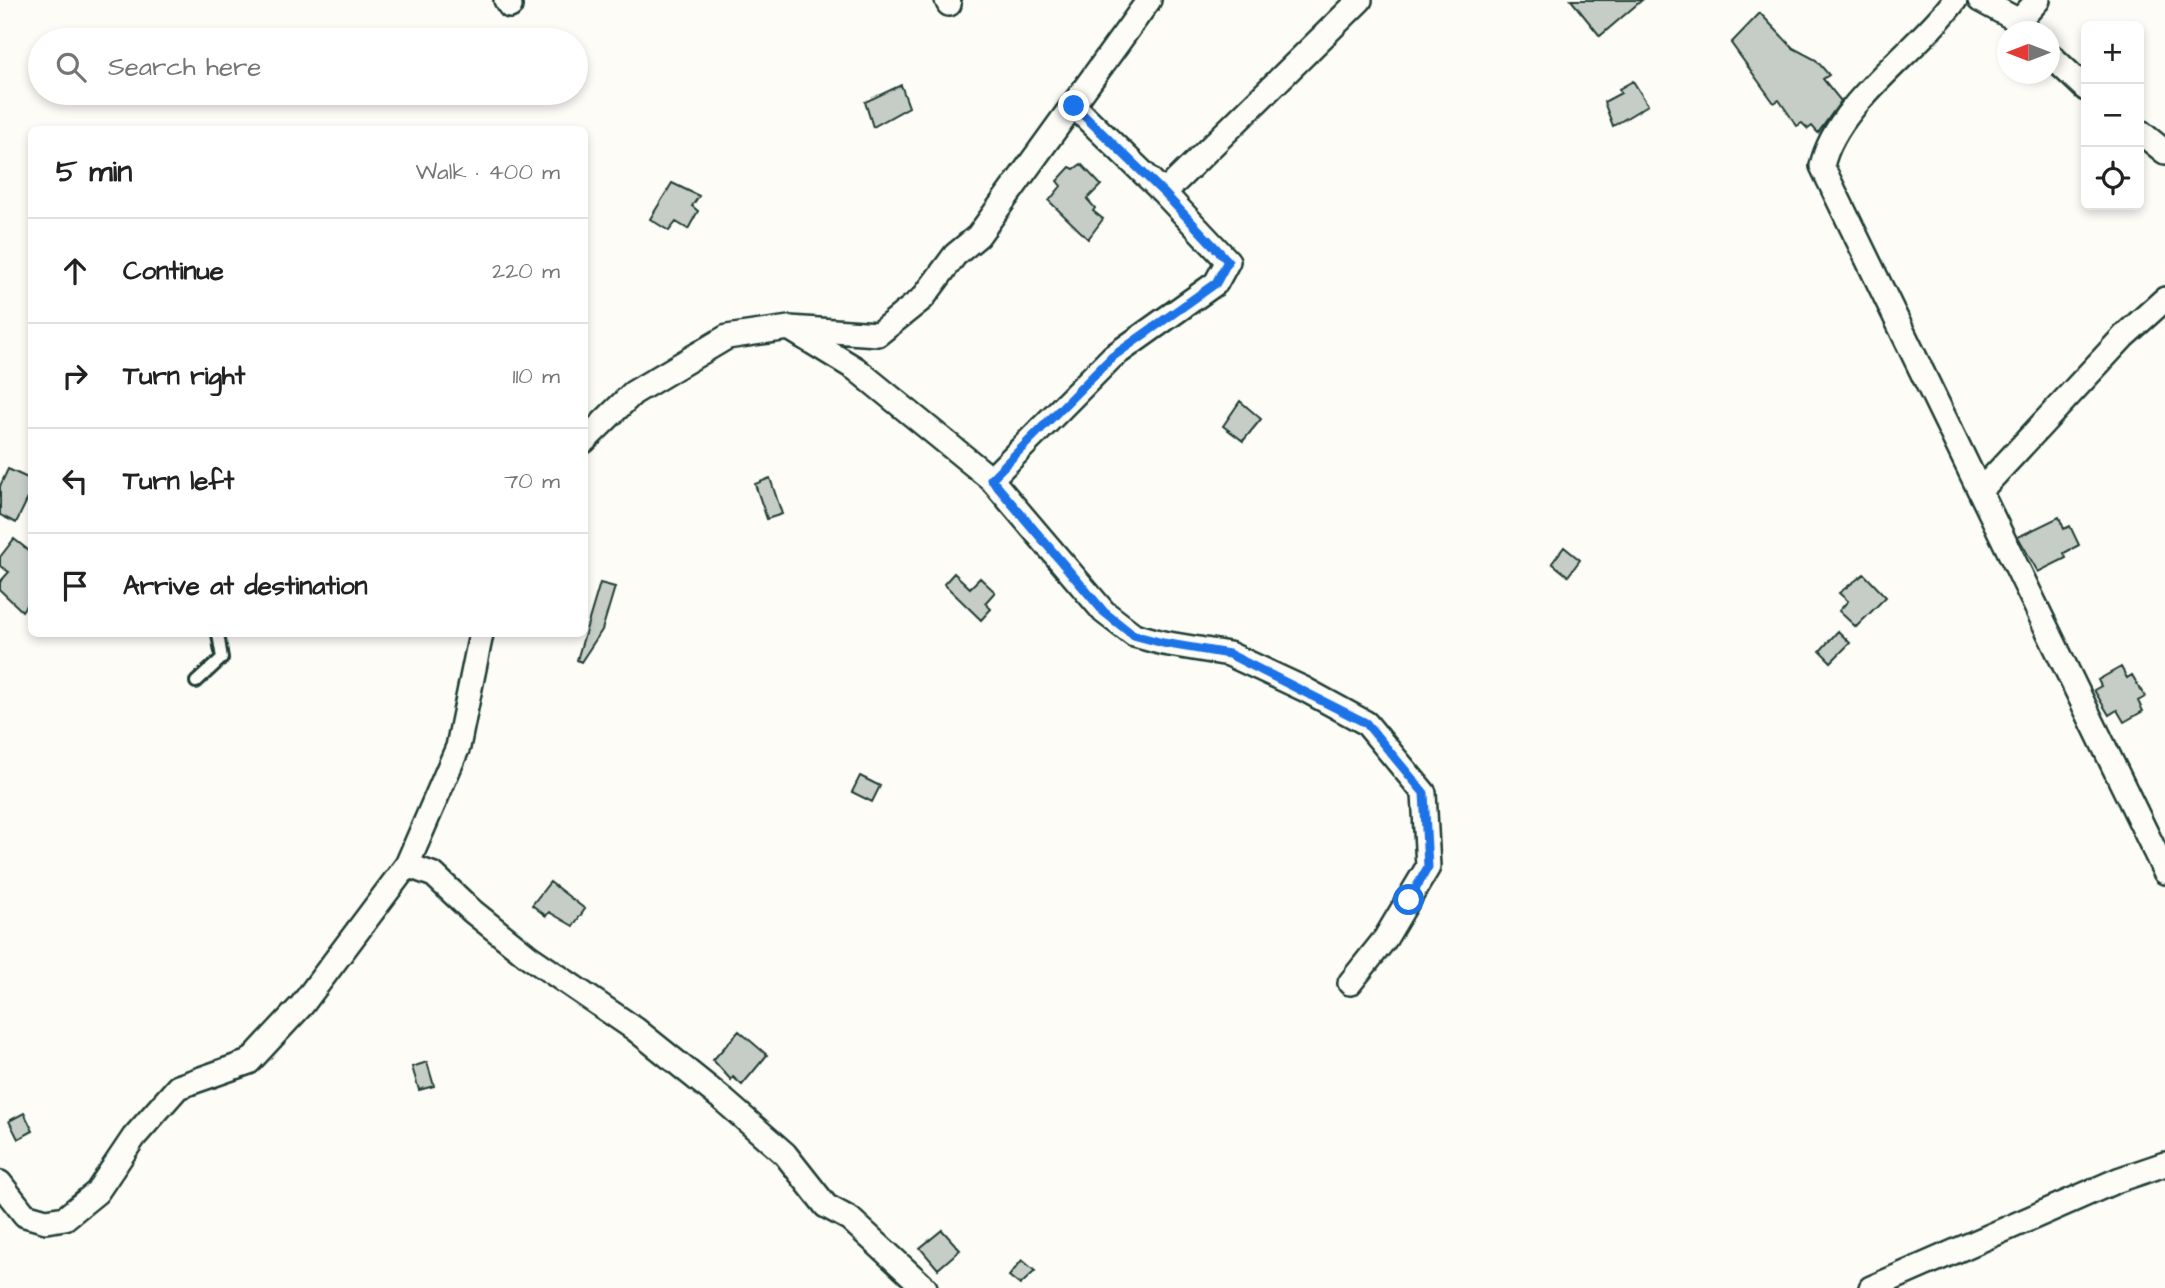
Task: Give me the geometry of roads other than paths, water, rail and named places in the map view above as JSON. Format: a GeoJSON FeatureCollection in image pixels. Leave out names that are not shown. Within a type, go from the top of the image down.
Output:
{"type":"FeatureCollection","features":[{"type":"Feature","properties":{"kind":"street"},"geometry":{"type":"LineString","coordinates":[[588,438],[633,393],[727,337],[789,328],[878,334],[923,298],[955,255],[978,236],[1149,0]]}},
{"type":"Feature","properties":{"kind":"street"},"geometry":{"type":"LineString","coordinates":[[1164,193],[1360,0]]}},
{"type":"Feature","properties":{"kind":"street"},"geometry":{"type":"LineString","coordinates":[[1955,0],[1937,24],[1879,80],[1827,142],[1822,166],[1982,489],[2165,872]]}},
{"type":"Feature","properties":{"kind":"street"},"geometry":{"type":"LineString","coordinates":[[1980,0],[2015,21]]}},
{"type":"Feature","properties":{"kind":"street"},"geometry":{"type":"LineString","coordinates":[[2026,21],[2038,0]]}},
{"type":"Feature","properties":{"kind":"street"},"geometry":{"type":"LineString","coordinates":[[2060,65],[2081,84]]}},
{"type":"Feature","properties":{"kind":"street"},"geometry":{"type":"LineString","coordinates":[[991,479],[1112,357],[1216,283],[1228,261],[1164,193],[1074,106]]}},
{"type":"Feature","properties":{"kind":"street"},"geometry":{"type":"LineString","coordinates":[[2144,135],[2165,152]]}},
{"type":"Feature","properties":{"kind":"street"},"geometry":{"type":"LineString","coordinates":[[1982,489],[2124,336],[2165,299]]}},
{"type":"Feature","properties":{"kind":"street"},"geometry":{"type":"LineString","coordinates":[[789,328],[856,369],[991,479],[1104,612],[1133,635],[1229,654],[1366,723],[1424,793],[1428,867],[1385,939],[1350,983]]}},
{"type":"Feature","properties":{"kind":"street"},"geometry":{"type":"LineString","coordinates":[[0,1183],[25,1215],[46,1221],[65,1218],[97,1192],[134,1137],[178,1087],[248,1062],[302,1005],[407,865],[458,747],[480,637]]}},
{"type":"Feature","properties":{"kind":"street"},"geometry":{"type":"LineString","coordinates":[[407,865],[434,875],[472,911],[528,956],[635,1028],[721,1098],[785,1154],[827,1206],[850,1219],[925,1288]]}},
{"type":"Feature","properties":{"kind":"street"},"geometry":{"type":"LineString","coordinates":[[1871,1288],[2118,1180],[2165,1164]]}},
{"type":"Feature","properties":{"kind":"lane"},"geometry":{"type":"LineString","coordinates":[[196,682],[222,658],[218,637]]}}]}
